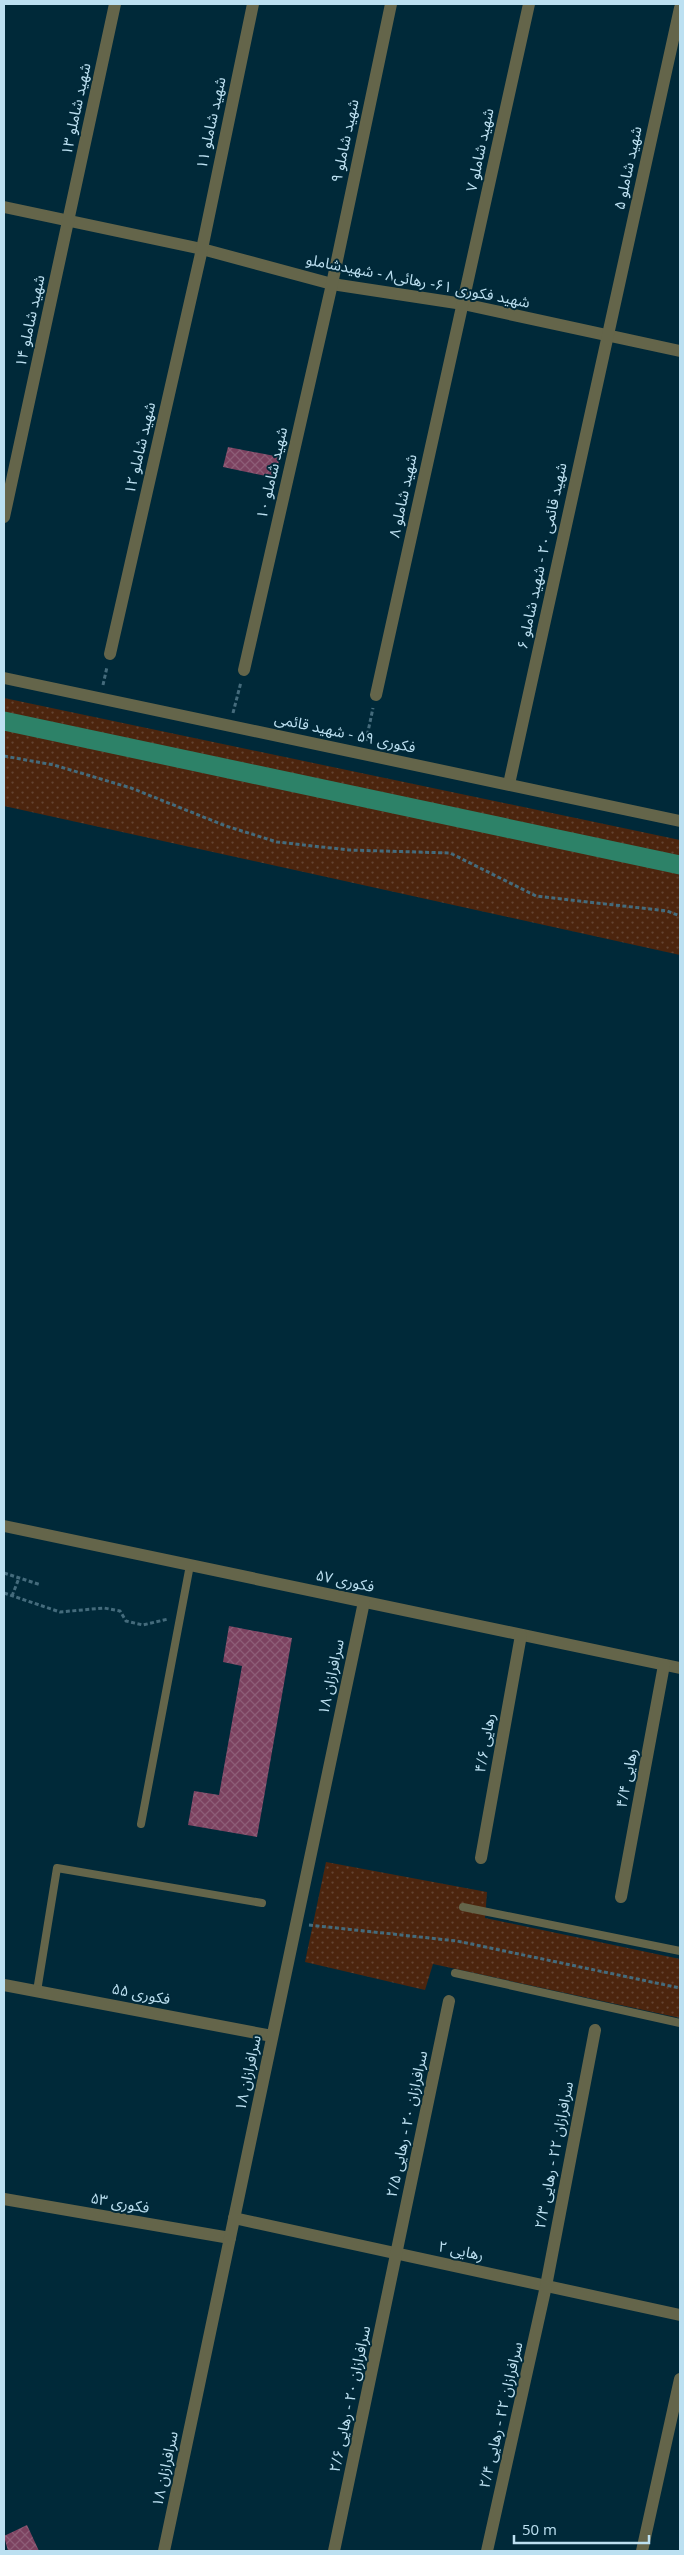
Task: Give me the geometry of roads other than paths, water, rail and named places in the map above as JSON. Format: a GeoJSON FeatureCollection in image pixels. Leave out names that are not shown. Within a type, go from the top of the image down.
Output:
{"type":"FeatureCollection","features":[{"type":"Feature","properties":{"kind":"street","name":"شهید شاملو ۱۳"},"geometry":{"type":"LineString","coordinates":[[69,220],[115,4]]}},
{"type":"Feature","properties":{"kind":"street","name":"شهید شاملو ۱۱"},"geometry":{"type":"LineString","coordinates":[[202,249],[253,4]]}},
{"type":"Feature","properties":{"kind":"street","name":"شهید شاملو ۹"},"geometry":{"type":"LineString","coordinates":[[332,284],[391,4]]}},
{"type":"Feature","properties":{"kind":"street","name":"شهید شاملو ۷"},"geometry":{"type":"LineString","coordinates":[[462,304],[529,4]]}},
{"type":"Feature","properties":{"kind":"street","name":"شهید شاملو ۵"},"geometry":{"type":"LineString","coordinates":[[608,335],[680,8]]}},
{"type":"Feature","properties":{"kind":"street","name":"شهید فکوری ۶۱- رهائی۸ - شهیدشاملو"},"geometry":{"type":"LineString","coordinates":[[4,207],[202,249],[332,284],[462,304],[680,351]]}},
{"type":"Feature","properties":{"kind":"street","name":"شهید شاملو ۱۴"},"geometry":{"type":"LineString","coordinates":[[4,517],[69,220]]}},
{"type":"Feature","properties":{"kind":"street","name":"شهید شاملو ۱۲"},"geometry":{"type":"LineString","coordinates":[[110,654],[202,249]]}},
{"type":"Feature","properties":{"kind":"street","name":"شهید شاملو ۱۰"},"geometry":{"type":"LineString","coordinates":[[244,670],[332,284]]}},
{"type":"Feature","properties":{"kind":"street","name":"شهید شاملو ۸"},"geometry":{"type":"LineString","coordinates":[[376,695],[462,304]]}},
{"type":"Feature","properties":{"kind":"street","name":"شهید قائمی ۲۰ - شهید شاملو ۶"},"geometry":{"type":"LineString","coordinates":[[508,784],[608,335]]}},
{"type":"Feature","properties":{"kind":"street","name":"فکوری ۵۹ - شهید قائمی"},"geometry":{"type":"LineString","coordinates":[[4,678],[680,821]]}},
{"type":"Feature","properties":{"kind":"street","name":"فکوری ۵۷"},"geometry":{"type":"LineString","coordinates":[[4,1526],[680,1668]]}},
{"type":"Feature","properties":{"kind":"street","name":"سرافرازان ۱۸"},"geometry":{"type":"LineString","coordinates":[[164,2551],[364,1602]]}},
{"type":"Feature","properties":{"kind":"street","name":"رهایی ۴/۶"},"geometry":{"type":"LineString","coordinates":[[481,1858],[521,1635]]}},
{"type":"Feature","properties":{"kind":"street","name":"رهایی ۴/۴"},"geometry":{"type":"LineString","coordinates":[[621,1897],[664,1665]]}},
{"type":"Feature","properties":{"kind":"street","name":"فکوری ۵۵"},"geometry":{"type":"LineString","coordinates":[[4,1985],[272,2036]]}},
{"type":"Feature","properties":{"kind":"street","name":"سرافرازان ۲۰ - رهایی ۲/۵"},"geometry":{"type":"LineString","coordinates":[[397,2254],[449,2001]]}},
{"type":"Feature","properties":{"kind":"street","name":"سرافرازان ۲۲ - رهایی ۲/۳"},"geometry":{"type":"LineString","coordinates":[[546,2286],[595,2030]]}},
{"type":"Feature","properties":{"kind":"street","name":"فکوری ۵۳"},"geometry":{"type":"LineString","coordinates":[[4,2199],[230,2238]]}},
{"type":"Feature","properties":{"kind":"street","name":"رهایی ۲"},"geometry":{"type":"LineString","coordinates":[[234,2218],[680,2315]]}},
{"type":"Feature","properties":{"kind":"street","name":"سرافرازان ۲۰ - رهایی ۲/۶"},"geometry":{"type":"LineString","coordinates":[[334,2551],[397,2254]]}},
{"type":"Feature","properties":{"kind":"street","name":"سرافرازان ۲۲ - رهایی ۲/۴"},"geometry":{"type":"LineString","coordinates":[[487,2551],[546,2286]]}},
{"type":"Feature","properties":{"kind":"street"},"geometry":{"type":"LineString","coordinates":[[642,2551],[680,2379]]}},
{"type":"Feature","properties":{"kind":"lane"},"geometry":{"type":"LineString","coordinates":[[141,1824],[190,1565]]}},
{"type":"Feature","properties":{"kind":"lane"},"geometry":{"type":"LineString","coordinates":[[37,1991],[57,1868],[262,1903]]}},
{"type":"Feature","properties":{"kind":"lane"},"geometry":{"type":"LineString","coordinates":[[463,1907],[680,1952]]}},
{"type":"Feature","properties":{"kind":"lane"},"geometry":{"type":"LineString","coordinates":[[455,1973],[680,2023]]}},
{"type":"Feature","properties":{"kind":"waterway"},"geometry":{"type":"LineString","coordinates":[[4,721],[680,865]]}}]}
